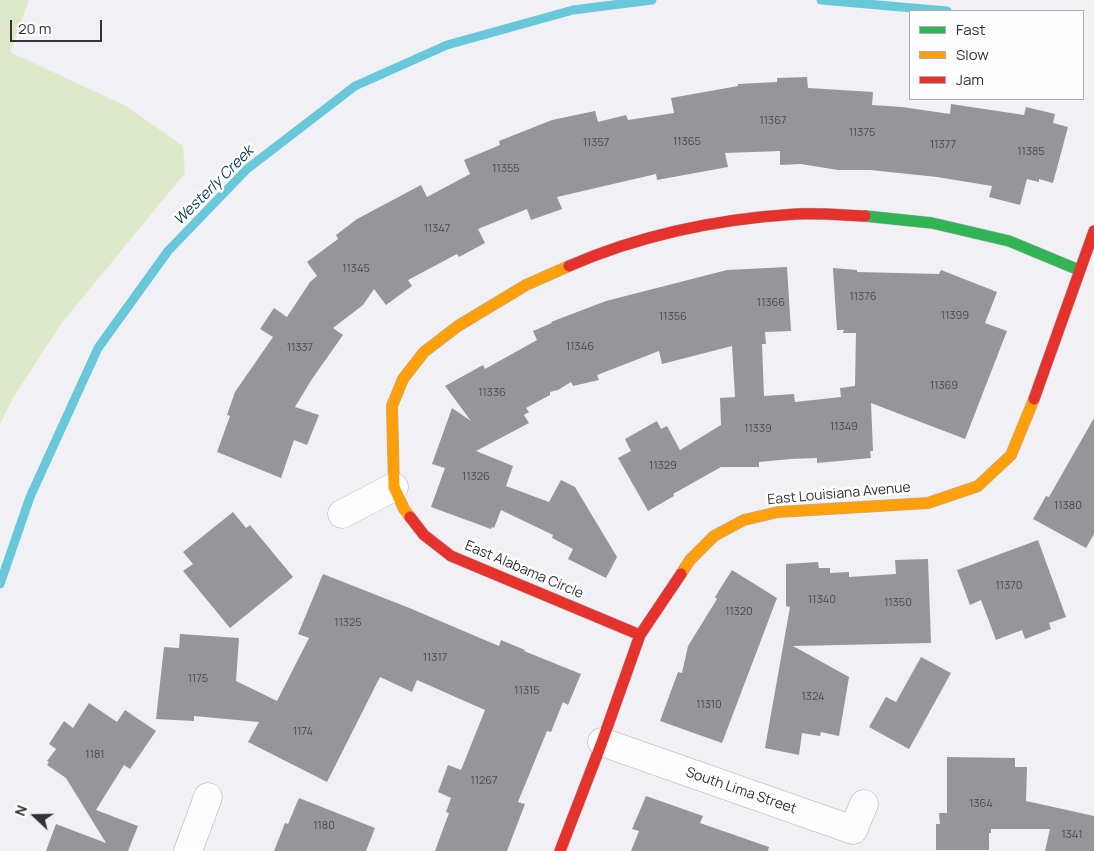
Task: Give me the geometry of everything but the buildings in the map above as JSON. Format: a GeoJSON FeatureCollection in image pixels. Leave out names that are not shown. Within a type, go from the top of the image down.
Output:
{"type":"FeatureCollection","features":[{"type":"Feature","properties":{"kind":"street","name":"East Alabama Circle"},"geometry":{"type":"LineString","coordinates":[[640,635],[451,556],[424,535],[404,509],[394,487],[392,406],[404,379],[424,352],[458,326],[526,286],[587,258],[652,237],[718,222],[797,214],[864,216],[932,223],[1009,241],[1079,270]]}},
{"type":"Feature","properties":{"kind":"street","name":"East Louisiana Avenue"},"geometry":{"type":"LineString","coordinates":[[560,851],[602,742],[640,635],[690,560],[714,536],[744,520],[778,512],[928,503],[978,486],[1011,455],[1036,394],[1094,231]]}},
{"type":"Feature","properties":{"kind":"street"},"geometry":{"type":"LineString","coordinates":[[342,514],[394,487]]}},
{"type":"Feature","properties":{"kind":"street","name":"South Lima Street"},"geometry":{"type":"LineString","coordinates":[[602,742],[854,830],[864,804]]}},
{"type":"Feature","properties":{"kind":"street"},"geometry":{"type":"LineString","coordinates":[[188,851],[208,797]]}},
{"type":"Feature","properties":{"kind":"green space"},"geometry":{"type":"Polygon","coordinates":[[[0,0],[29,0],[10,52],[126,106],[183,146],[185,173],[61,324],[13,398],[0,424],[0,0]]]}},
{"type":"Feature","properties":{"kind":"waterway","name":"Westerly Creek"},"geometry":{"type":"LineString","coordinates":[[0,584],[30,497],[98,348],[168,251],[247,169],[355,86],[447,45],[573,10],[652,0]]}},
{"type":"Feature","properties":{"kind":"waterway","name":"Westerly Creek"},"geometry":{"type":"LineString","coordinates":[[821,0],[936,10]]}},
{"type":"Feature","properties":{"kind":"traffic: fast"},"geometry":{"type":"LineString","coordinates":[[865,216],[932,223],[1009,241],[1079,270]]}},
{"type":"Feature","properties":{"kind":"traffic: slow"},"geometry":{"type":"LineString","coordinates":[[410,517],[404,509],[394,487],[392,406],[403,379],[424,352],[458,326],[526,285],[569,266]]}},
{"type":"Feature","properties":{"kind":"traffic: slow"},"geometry":{"type":"LineString","coordinates":[[681,574],[690,560],[714,536],[744,520],[778,512],[928,503],[978,486],[1011,455],[1034,399]]}},
{"type":"Feature","properties":{"kind":"traffic: jam"},"geometry":{"type":"LineString","coordinates":[[569,266],[651,237],[709,224],[796,214],[865,216]]}},
{"type":"Feature","properties":{"kind":"traffic: jam"},"geometry":{"type":"LineString","coordinates":[[1034,399],[1094,231]]}},
{"type":"Feature","properties":{"kind":"traffic: jam"},"geometry":{"type":"LineString","coordinates":[[410,517],[424,535],[451,556],[640,635]]}},
{"type":"Feature","properties":{"kind":"traffic: jam"},"geometry":{"type":"LineString","coordinates":[[560,851],[602,742],[640,635],[681,574]]}}]}
